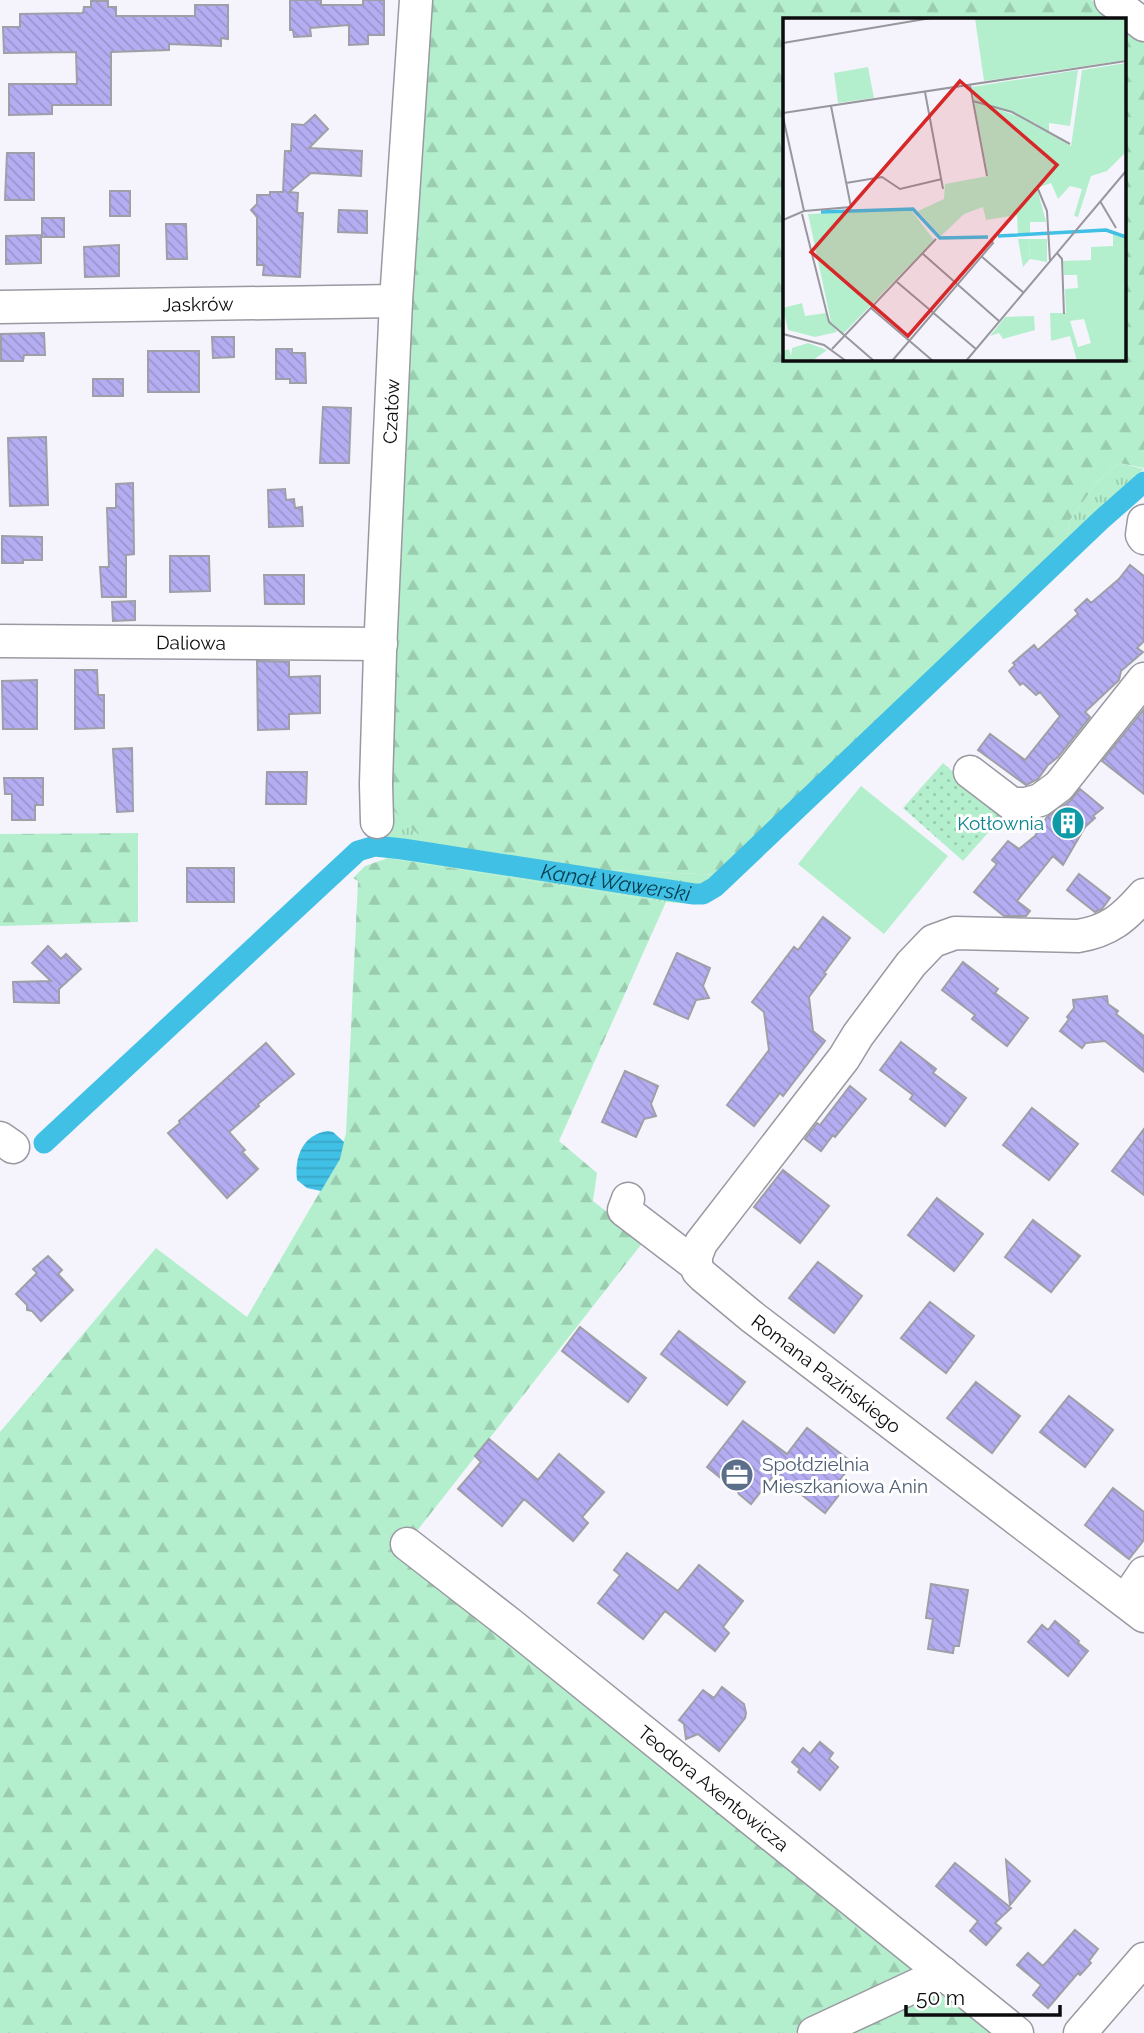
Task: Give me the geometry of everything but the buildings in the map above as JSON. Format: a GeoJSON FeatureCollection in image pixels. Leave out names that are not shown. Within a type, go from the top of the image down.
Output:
{"type":"FeatureCollection","features":[{"type":"Feature","properties":{"kind":"street","name":"Czatów"},"geometry":{"type":"LineString","coordinates":[[377,822],[381,644],[396,301],[415,0]]}},
{"type":"Feature","properties":{"kind":"street"},"geometry":{"type":"LineString","coordinates":[[1111,0],[1144,24]]}},
{"type":"Feature","properties":{"kind":"street","name":"Jaskrów"},"geometry":{"type":"LineString","coordinates":[[0,307],[396,301]]}},
{"type":"Feature","properties":{"kind":"street","name":"Daliowa"},"geometry":{"type":"LineString","coordinates":[[0,641],[381,644]]}},
{"type":"Feature","properties":{"kind":"street"},"geometry":{"type":"LineString","coordinates":[[970,772],[1012,804],[1040,800],[1059,786],[1144,679]]}},
{"type":"Feature","properties":{"kind":"street"},"geometry":{"type":"LineString","coordinates":[[696,1265],[701,1243],[844,1058],[903,975],[933,941],[955,933],[1077,936],[1096,933],[1114,924],[1144,895]]}},
{"type":"Feature","properties":{"kind":"street","name":"Romana Pazińskiego"},"geometry":{"type":"LineString","coordinates":[[628,1199],[624,1210],[696,1265],[703,1276],[1134,1608]]}},
{"type":"Feature","properties":{"kind":"street","name":"Teodora Axentowicza"},"geometry":{"type":"LineString","coordinates":[[407,1544],[1017,2033]]}},
{"type":"Feature","properties":{"kind":"street"},"geometry":{"type":"LineString","coordinates":[[1134,1608],[1144,1573]]}},
{"type":"Feature","properties":{"kind":"street"},"geometry":{"type":"LineString","coordinates":[[1080,2033],[1144,1959]]}},
{"type":"Feature","properties":{"kind":"street"},"geometry":{"type":"LineString","coordinates":[[814,2033],[943,1973]]}},
{"type":"Feature","properties":{"kind":"green space"},"geometry":{"type":"Polygon","coordinates":[[[427,0],[1091,0],[1116,18],[783,18],[783,360],[1126,360],[1126,26],[1144,39],[1144,468],[1119,463],[1097,482],[1070,520],[1066,540],[720,875],[609,870],[429,845],[390,807],[383,787],[427,0]]]}},
{"type":"Feature","properties":{"kind":"green space"},"geometry":{"type":"Polygon","coordinates":[[[1119,463],[1144,469],[1066,540],[1070,520],[1097,482],[1119,463]]]}},
{"type":"Feature","properties":{"kind":"green space"},"geometry":{"type":"Polygon","coordinates":[[[943,763],[1003,816],[963,861],[903,808],[943,763]]]}},
{"type":"Feature","properties":{"kind":"green space"},"geometry":{"type":"Polygon","coordinates":[[[861,786],[948,856],[884,934],[798,864],[861,786]]]}},
{"type":"Feature","properties":{"kind":"green space"},"geometry":{"type":"Polygon","coordinates":[[[390,807],[430,845],[609,870],[720,875],[744,853],[755,862],[718,896],[691,904],[666,902],[388,858],[384,842],[390,807]]]}},
{"type":"Feature","properties":{"kind":"green space"},"geometry":{"type":"Polygon","coordinates":[[[138,833],[138,922],[0,926],[0,834],[138,833]]]}},
{"type":"Feature","properties":{"kind":"green space"},"geometry":{"type":"Polygon","coordinates":[[[388,858],[666,902],[559,1141],[597,1173],[593,1201],[644,1241],[413,1536],[923,1971],[795,2033],[0,2033],[0,1432],[156,1248],[247,1317],[339,1159],[346,1133],[358,881],[353,878],[365,866],[388,858]]]}},
{"type":"Feature","properties":{"kind":"green space"},"geometry":{"type":"Polygon","coordinates":[[[941,1985],[1000,2033],[832,2033],[941,1985]]]}},
{"type":"Feature","properties":{"kind":"water"},"geometry":{"type":"Polygon","coordinates":[[[328,1131],[344,1142],[340,1159],[321,1191],[307,1188],[297,1180],[299,1155],[312,1137],[328,1131]]]}},
{"type":"Feature","properties":{"kind":"waterway","name":"Kanał Wawerski"},"geometry":{"type":"LineString","coordinates":[[44,1143],[358,851],[375,846],[403,849],[694,894],[703,894],[715,887],[1144,482]]}},
{"type":"Feature","properties":{"kind":"place","name":"Kotłownia"},"geometry":{"type":"Point","coordinates":[1068,823]}},
{"type":"Feature","properties":{"kind":"place","name":"Społdzielnia Mieszkaniowa Anin"},"geometry":{"type":"Point","coordinates":[737,1475]}}]}
